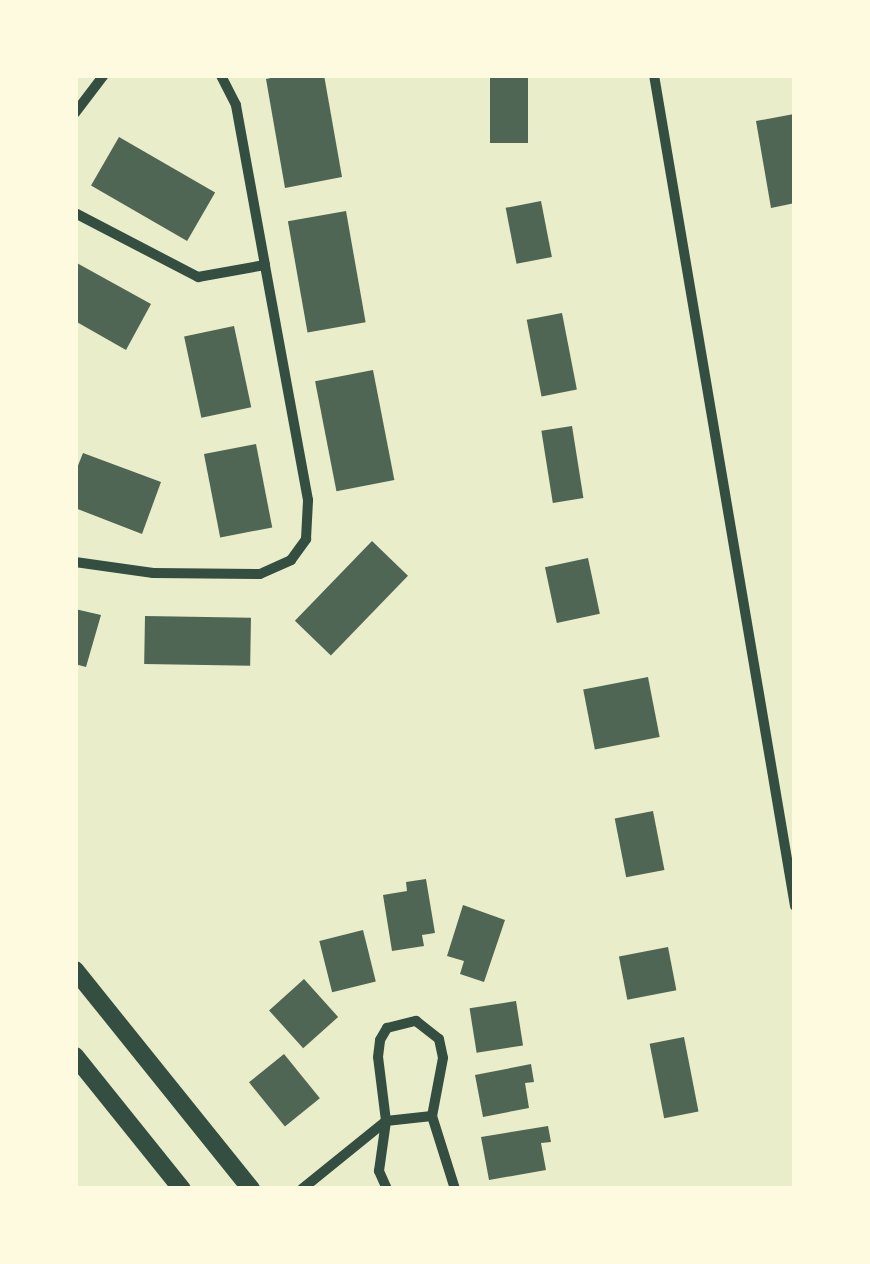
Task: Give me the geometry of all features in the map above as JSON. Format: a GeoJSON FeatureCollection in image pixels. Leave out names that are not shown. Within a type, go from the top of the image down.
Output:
{"type":"FeatureCollection","features":[{"type":"Feature","properties":{"kind":"main road"},"geometry":{"type":"LineString","coordinates":[[75,970],[251,1189]]}},
{"type":"Feature","properties":{"kind":"main road"},"geometry":{"type":"LineString","coordinates":[[75,1056],[182,1189]]}},
{"type":"Feature","properties":{"kind":"street"},"geometry":{"type":"LineString","coordinates":[[75,113],[104,75]]}},
{"type":"Feature","properties":{"kind":"street"},"geometry":{"type":"LineString","coordinates":[[75,562],[154,573],[260,574],[279,568],[300,551],[309,522],[236,105],[221,75]]}},
{"type":"Feature","properties":{"kind":"street"},"geometry":{"type":"LineString","coordinates":[[654,75],[795,906]]}},
{"type":"Feature","properties":{"kind":"street"},"geometry":{"type":"LineString","coordinates":[[75,213],[198,277],[265,265]]}},
{"type":"Feature","properties":{"kind":"street"},"geometry":{"type":"LineString","coordinates":[[386,1189],[379,1171],[386,1121],[378,1056],[387,1028],[416,1021],[438,1039],[443,1058],[432,1116],[435,1137],[455,1189]]}},
{"type":"Feature","properties":{"kind":"street"},"geometry":{"type":"LineString","coordinates":[[302,1189],[386,1121],[432,1116]]}},
{"type":"Feature","properties":{"kind":"building"},"geometry":{"type":"Polygon","coordinates":[[[324,75],[342,177],[285,188],[266,79],[324,75]]]}},
{"type":"Feature","properties":{"kind":"building"},"geometry":{"type":"Polygon","coordinates":[[[490,75],[528,75],[528,143],[490,143],[490,75]]]}},
{"type":"Feature","properties":{"kind":"building"},"geometry":{"type":"Polygon","coordinates":[[[794,114],[795,203],[771,208],[756,121],[794,114]]]}},
{"type":"Feature","properties":{"kind":"building"},"geometry":{"type":"Polygon","coordinates":[[[119,137],[215,192],[187,241],[91,185],[119,137]]]}},
{"type":"Feature","properties":{"kind":"building"},"geometry":{"type":"Polygon","coordinates":[[[541,201],[552,257],[517,264],[506,208],[541,201]]]}},
{"type":"Feature","properties":{"kind":"building"},"geometry":{"type":"Polygon","coordinates":[[[346,211],[366,322],[308,333],[288,221],[346,211]]]}},
{"type":"Feature","properties":{"kind":"building"},"geometry":{"type":"Polygon","coordinates":[[[75,262],[151,304],[126,350],[75,321],[75,262]]]}},
{"type":"Feature","properties":{"kind":"building"},"geometry":{"type":"Polygon","coordinates":[[[562,313],[577,390],[542,396],[527,320],[562,313]]]}},
{"type":"Feature","properties":{"kind":"building"},"geometry":{"type":"Polygon","coordinates":[[[234,326],[251,407],[201,418],[184,337],[234,326]]]}},
{"type":"Feature","properties":{"kind":"building"},"geometry":{"type":"Polygon","coordinates":[[[373,370],[394,480],[336,491],[315,381],[373,370]]]}},
{"type":"Feature","properties":{"kind":"building"},"geometry":{"type":"Polygon","coordinates":[[[572,426],[583,498],[553,503],[541,431],[572,426]]]}},
{"type":"Feature","properties":{"kind":"building"},"geometry":{"type":"Polygon","coordinates":[[[256,444],[272,527],[220,538],[204,454],[256,444]]]}},
{"type":"Feature","properties":{"kind":"building"},"geometry":{"type":"Polygon","coordinates":[[[83,453],[161,482],[142,534],[75,508],[75,473],[83,453]]]}},
{"type":"Feature","properties":{"kind":"building"},"geometry":{"type":"Polygon","coordinates":[[[372,541],[408,576],[331,656],[295,621],[372,541]]]}},
{"type":"Feature","properties":{"kind":"building"},"geometry":{"type":"Polygon","coordinates":[[[588,558],[600,614],[557,623],[545,567],[588,558]]]}},
{"type":"Feature","properties":{"kind":"building"},"geometry":{"type":"Polygon","coordinates":[[[75,609],[101,615],[86,667],[75,664],[75,609]]]}},
{"type":"Feature","properties":{"kind":"building"},"geometry":{"type":"Polygon","coordinates":[[[145,616],[251,618],[250,666],[144,664],[145,616]]]}},
{"type":"Feature","properties":{"kind":"building"},"geometry":{"type":"Polygon","coordinates":[[[648,677],[660,737],[595,749],[583,690],[648,677]]]}},
{"type":"Feature","properties":{"kind":"building"},"geometry":{"type":"Polygon","coordinates":[[[653,811],[664,870],[626,877],[615,818],[653,811]]]}},
{"type":"Feature","properties":{"kind":"building"},"geometry":{"type":"Polygon","coordinates":[[[426,879],[435,933],[422,935],[424,946],[392,951],[383,895],[407,891],[406,882],[426,879]]]}},
{"type":"Feature","properties":{"kind":"building"},"geometry":{"type":"Polygon","coordinates":[[[463,905],[505,920],[484,982],[460,974],[464,961],[447,956],[463,905]]]}},
{"type":"Feature","properties":{"kind":"building"},"geometry":{"type":"Polygon","coordinates":[[[363,930],[376,981],[332,992],[319,941],[363,930]]]}},
{"type":"Feature","properties":{"kind":"building"},"geometry":{"type":"Polygon","coordinates":[[[668,947],[676,990],[627,1000],[619,957],[668,947]]]}},
{"type":"Feature","properties":{"kind":"building"},"geometry":{"type":"Polygon","coordinates":[[[304,979],[338,1017],[303,1048],[269,1010],[304,979]]]}},
{"type":"Feature","properties":{"kind":"building"},"geometry":{"type":"Polygon","coordinates":[[[516,1001],[523,1045],[477,1053],[470,1008],[516,1001]]]}},
{"type":"Feature","properties":{"kind":"building"},"geometry":{"type":"Polygon","coordinates":[[[684,1037],[699,1112],[664,1118],[650,1044],[684,1037]]]}},
{"type":"Feature","properties":{"kind":"building"},"geometry":{"type":"Polygon","coordinates":[[[284,1054],[320,1098],[285,1127],[249,1082],[284,1054]]]}},
{"type":"Feature","properties":{"kind":"building"},"geometry":{"type":"Polygon","coordinates":[[[531,1064],[534,1082],[525,1083],[529,1108],[483,1117],[475,1075],[531,1064]]]}},
{"type":"Feature","properties":{"kind":"building"},"geometry":{"type":"Polygon","coordinates":[[[548,1126],[551,1142],[541,1143],[546,1170],[489,1180],[481,1137],[548,1126]]]}}]}
